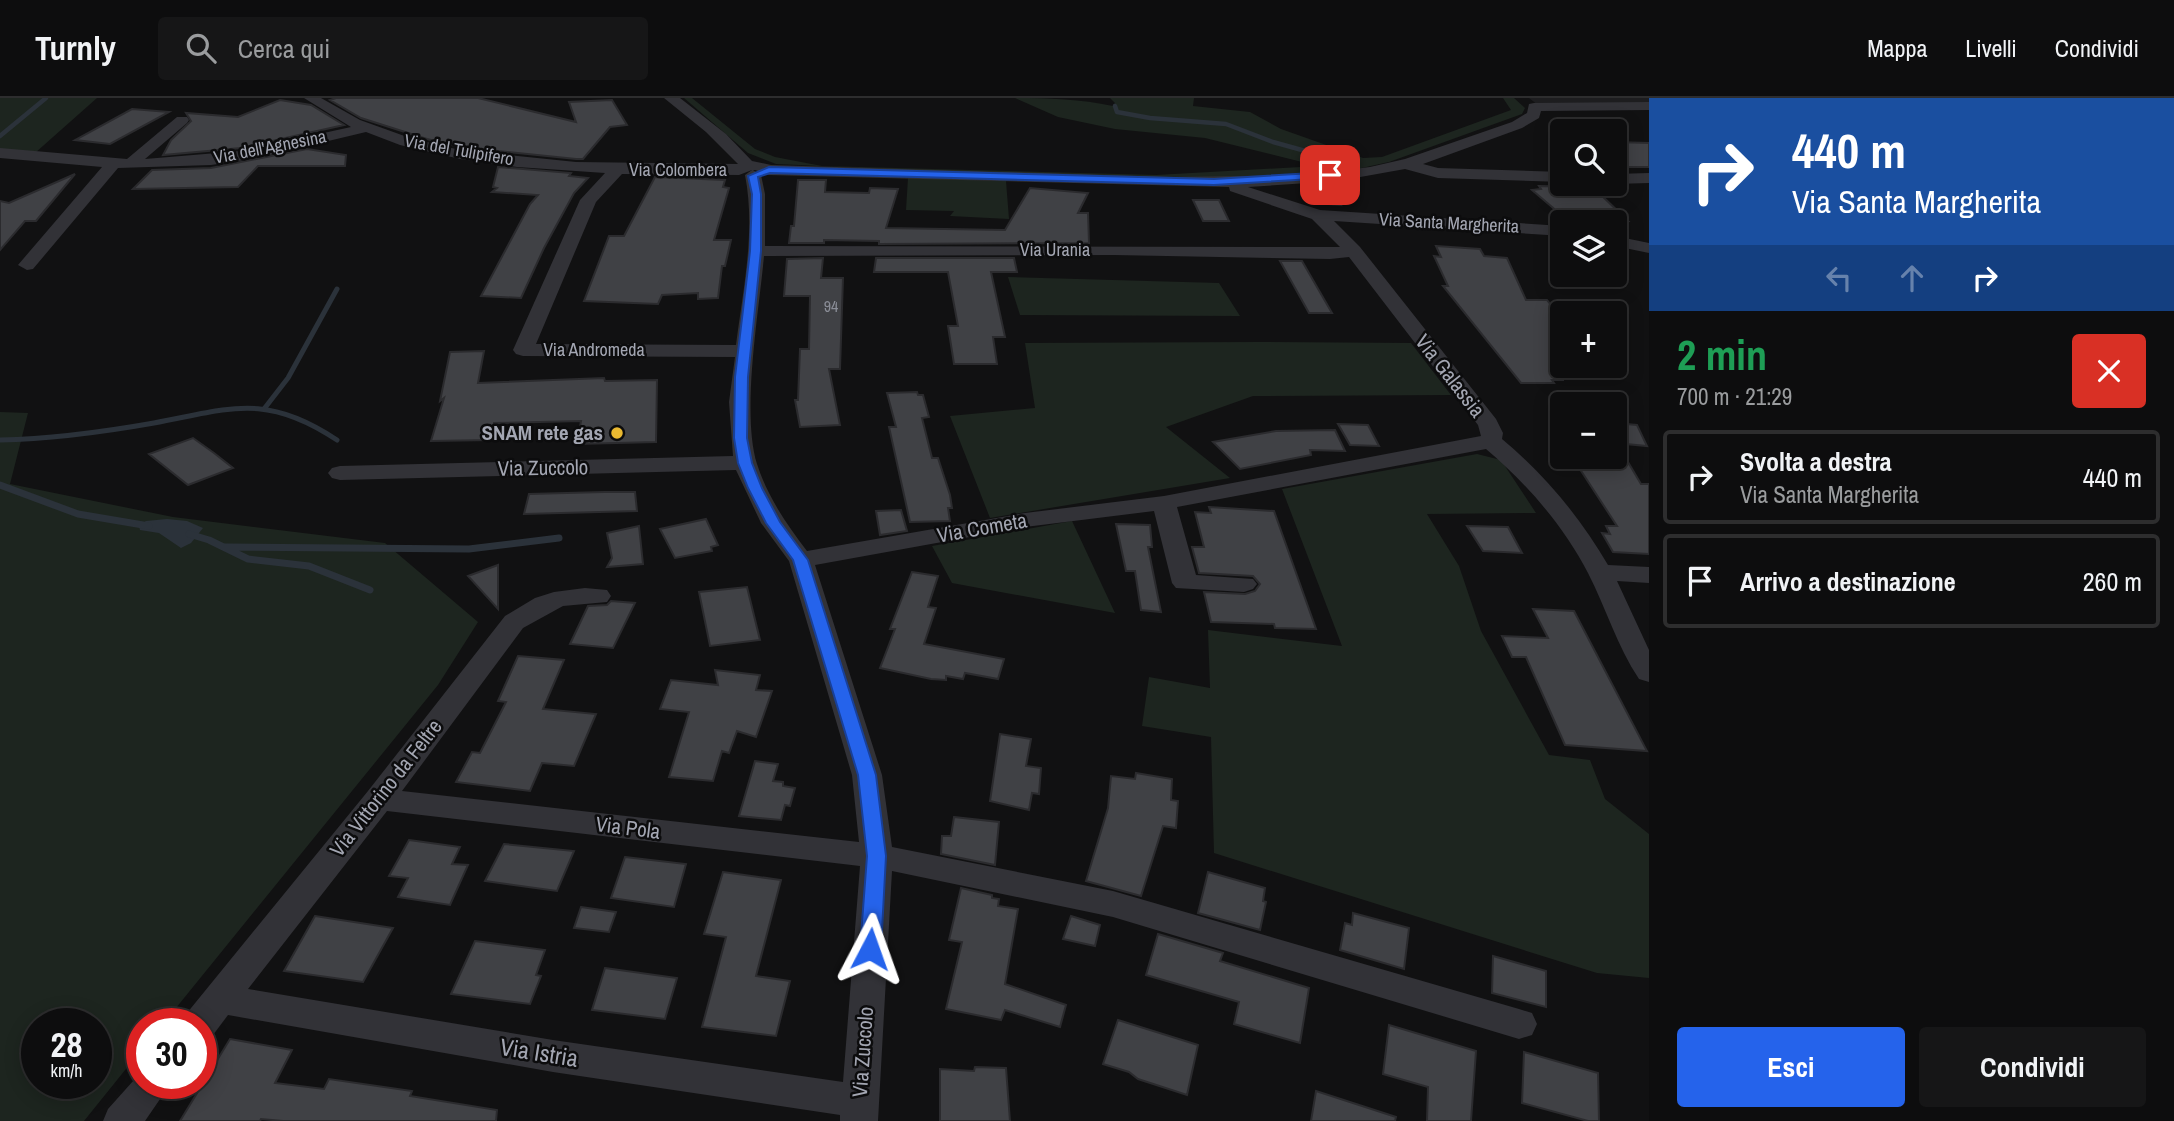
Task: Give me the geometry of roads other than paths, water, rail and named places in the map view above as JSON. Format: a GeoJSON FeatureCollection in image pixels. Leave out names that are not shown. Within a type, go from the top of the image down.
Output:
{"type":"FeatureCollection","features":[{"type":"Feature","properties":{"kind":"street","name":"Via del Tulipifero"},"geometry":{"type":"LineString","coordinates":[[311,98],[366,128],[401,141],[454,153],[617,170]]}},
{"type":"Feature","properties":{"kind":"street"},"geometry":{"type":"LineString","coordinates":[[671,98],[705,123],[736,151],[752,170]]}},
{"type":"Feature","properties":{"kind":"street"},"geometry":{"type":"LineString","coordinates":[[1528,103],[1649,106]]}},
{"type":"Feature","properties":{"kind":"street","name":"Via Santa Margherita"},"geometry":{"type":"LineString","coordinates":[[752,170],[1214,182],[1357,173],[1404,164],[1517,125],[1534,115],[1528,103]]}},
{"type":"Feature","properties":{"kind":"street"},"geometry":{"type":"LineString","coordinates":[[27,265],[121,164],[183,120]]}},
{"type":"Feature","properties":{"kind":"street","name":"Via dell'Agnesina"},"geometry":{"type":"LineString","coordinates":[[0,153],[121,164],[239,156],[366,128]]}},
{"type":"Feature","properties":{"kind":"street"},"geometry":{"type":"LineString","coordinates":[[1404,164],[1438,173],[1550,177]]}},
{"type":"Feature","properties":{"kind":"street","name":"Via Colombera"},"geometry":{"type":"LineString","coordinates":[[617,170],[752,170]]}},
{"type":"Feature","properties":{"kind":"street","name":"Via Andromeda"},"geometry":{"type":"LineString","coordinates":[[617,170],[588,200],[523,349],[744,351]]}},
{"type":"Feature","properties":{"kind":"street","name":"Via Zuccolo"},"geometry":{"type":"LineString","coordinates":[[752,170],[757,194],[756,251],[740,402],[745,463],[773,523],[801,560],[867,775],[877,856],[859,1111]]}},
{"type":"Feature","properties":{"kind":"street"},"geometry":{"type":"LineString","coordinates":[[1627,179],[1649,178]]}},
{"type":"Feature","properties":{"kind":"street","name":"Via Santa Margherita"},"geometry":{"type":"LineString","coordinates":[[1214,182],[1275,199],[1318,215],[1550,229]]}},
{"type":"Feature","properties":{"kind":"street"},"geometry":{"type":"LineString","coordinates":[[1627,185],[1649,191]]}},
{"type":"Feature","properties":{"kind":"street","name":"Via Galassia"},"geometry":{"type":"LineString","coordinates":[[1318,215],[1354,251],[1488,424],[1492,433],[1491,441],[1514,460],[1555,507],[1600,572],[1649,673]]}},
{"type":"Feature","properties":{"kind":"street"},"geometry":{"type":"LineString","coordinates":[[1627,243],[1649,248]]}},
{"type":"Feature","properties":{"kind":"street","name":"Via Urania"},"geometry":{"type":"LineString","coordinates":[[756,251],[1114,250],[1330,254],[1354,251]]}},
{"type":"Feature","properties":{"kind":"street","name":"Via Cometa"},"geometry":{"type":"LineString","coordinates":[[801,560],[1025,520],[1164,503],[1491,441]]}},
{"type":"Feature","properties":{"kind":"street","name":"Via Zuccolo"},"geometry":{"type":"LineString","coordinates":[[340,473],[745,463]]}},
{"type":"Feature","properties":{"kind":"street"},"geometry":{"type":"LineString","coordinates":[[1164,503],[1185,583],[1244,584]]}},
{"type":"Feature","properties":{"kind":"street"},"geometry":{"type":"LineString","coordinates":[[1600,572],[1649,575]]}},
{"type":"Feature","properties":{"kind":"street","name":"Via Vittorino da Feltre"},"geometry":{"type":"LineString","coordinates":[[212,1008],[379,799],[514,622],[537,606],[568,594],[598,596]]}},
{"type":"Feature","properties":{"kind":"street","name":"Via Pola"},"geometry":{"type":"LineString","coordinates":[[379,799],[877,856],[1113,904],[1520,1024]]}},
{"type":"Feature","properties":{"kind":"street","name":"Via Istria"},"geometry":{"type":"LineString","coordinates":[[217,1013],[553,1056],[859,1111]]}},
{"type":"Feature","properties":{"kind":"street"},"geometry":{"type":"LineString","coordinates":[[122,1121],[139,1099]]}},
{"type":"Feature","properties":{"kind":"waterway"},"geometry":{"type":"LineString","coordinates":[[0,136],[46,98]]}},
{"type":"Feature","properties":{"kind":"waterway"},"geometry":{"type":"LineString","coordinates":[[1115,106],[1117,112],[1150,118],[1226,124],[1273,142],[1338,160]]}},
{"type":"Feature","properties":{"kind":"waterway"},"geometry":{"type":"LineString","coordinates":[[264,409],[288,378],[337,289]]}},
{"type":"Feature","properties":{"kind":"waterway"},"geometry":{"type":"LineString","coordinates":[[0,440],[97,432],[247,408],[289,415],[337,440]]}},
{"type":"Feature","properties":{"kind":"waterway"},"geometry":{"type":"LineString","coordinates":[[0,485],[78,514],[149,526]]}},
{"type":"Feature","properties":{"kind":"waterway"},"geometry":{"type":"LineString","coordinates":[[189,534],[209,540],[248,559],[309,566],[370,590]]}},
{"type":"Feature","properties":{"kind":"waterway"},"geometry":{"type":"LineString","coordinates":[[225,547],[469,549],[559,538]]}},
{"type":"Feature","properties":{"kind":"place","name":"SNAM rete gas"},"geometry":{"type":"Point","coordinates":[617,433]}}]}
